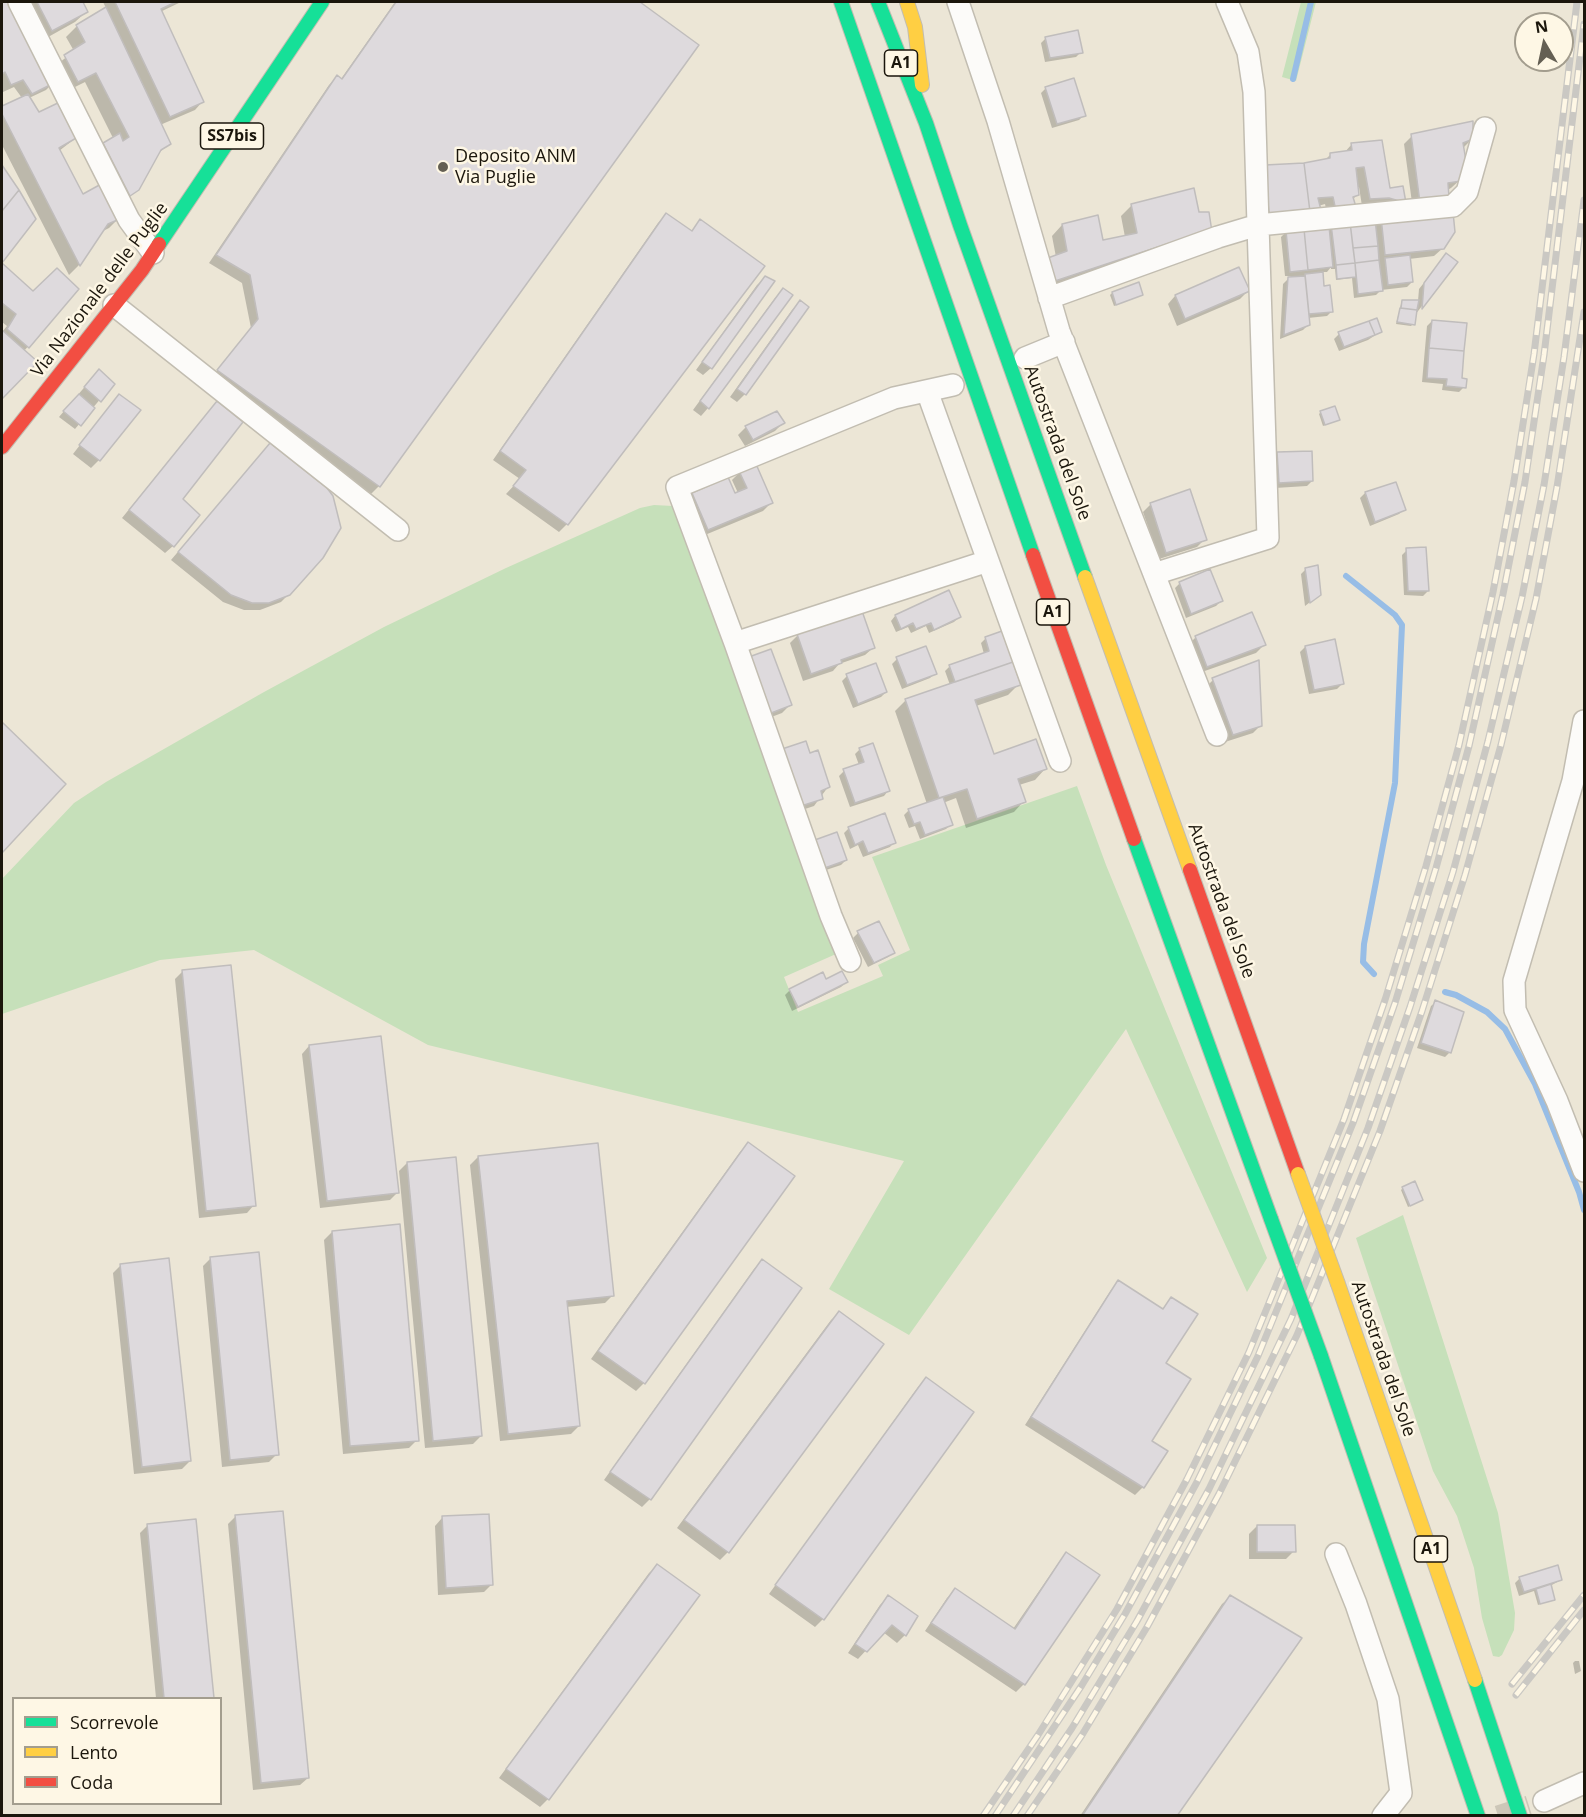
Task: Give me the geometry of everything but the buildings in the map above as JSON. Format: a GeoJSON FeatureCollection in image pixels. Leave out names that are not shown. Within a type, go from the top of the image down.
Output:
{"type":"FeatureCollection","features":[{"type":"Feature","properties":{"kind":"main road","name":"Via Nazionale delle Puglie"},"geometry":{"type":"LineString","coordinates":[[2,447],[153,253],[322,2]]}},
{"type":"Feature","properties":{"kind":"main road","name":"A1"},"geometry":{"type":"LineString","coordinates":[[841,2],[1080,690],[1321,1356],[1478,1815]]}},
{"type":"Feature","properties":{"kind":"main road","name":"Autostrada del Sole"},"geometry":{"type":"LineString","coordinates":[[878,2],[926,123],[960,225],[1338,1284],[1432,1552],[1520,1815]]}},
{"type":"Feature","properties":{"kind":"main road"},"geometry":{"type":"LineString","coordinates":[[908,2],[915,27],[926,123]]}},
{"type":"Feature","properties":{"kind":"street"},"geometry":{"type":"LineString","coordinates":[[19,2],[129,220],[153,253]]}},
{"type":"Feature","properties":{"kind":"street"},"geometry":{"type":"LineString","coordinates":[[958,2],[998,121],[1064,342],[1218,735]]}},
{"type":"Feature","properties":{"kind":"street"},"geometry":{"type":"LineString","coordinates":[[1154,573],[1268,538],[1254,92],[1248,52],[1227,2]]}},
{"type":"Feature","properties":{"kind":"street"},"geometry":{"type":"LineString","coordinates":[[1049,298],[1218,237],[1258,225],[1453,206],[1467,192],[1485,128]]}},
{"type":"Feature","properties":{"kind":"street"},"geometry":{"type":"LineString","coordinates":[[114,305],[398,530]]}},
{"type":"Feature","properties":{"kind":"street"},"geometry":{"type":"LineString","coordinates":[[1025,358],[1064,342]]}},
{"type":"Feature","properties":{"kind":"street"},"geometry":{"type":"LineString","coordinates":[[850,961],[831,916],[735,643],[677,488],[894,398],[953,385]]}},
{"type":"Feature","properties":{"kind":"street"},"geometry":{"type":"LineString","coordinates":[[927,391],[1060,761]]}},
{"type":"Feature","properties":{"kind":"street"},"geometry":{"type":"LineString","coordinates":[[735,643],[988,561]]}},
{"type":"Feature","properties":{"kind":"street"},"geometry":{"type":"LineString","coordinates":[[1584,721],[1573,781],[1514,981],[1515,1010],[1557,1101],[1584,1171]]}},
{"type":"Feature","properties":{"kind":"street"},"geometry":{"type":"LineString","coordinates":[[1336,1554],[1356,1604],[1388,1698],[1401,1793],[1383,1815]]}},
{"type":"Feature","properties":{"kind":"street"},"geometry":{"type":"LineString","coordinates":[[1544,1801],[1584,1783]]}},
{"type":"Feature","properties":{"kind":"green space"},"geometry":{"type":"Polygon","coordinates":[[[1301,2],[1316,2],[1296,81],[1282,77],[1301,2]]]}},
{"type":"Feature","properties":{"kind":"green space"},"geometry":{"type":"Polygon","coordinates":[[[654,505],[673,506],[683,516],[836,954],[784,977],[798,1012],[883,976],[878,965],[910,950],[872,857],[1077,786],[1106,865],[1267,1258],[1247,1292],[1126,1029],[909,1335],[829,1289],[904,1161],[428,1045],[254,950],[160,960],[2,1014],[2,879],[74,803],[106,782],[264,692],[384,627],[506,568],[640,508],[654,505]]]}},
{"type":"Feature","properties":{"kind":"green space"},"geometry":{"type":"Polygon","coordinates":[[[1403,1215],[1498,1513],[1515,1613],[1514,1630],[1499,1657],[1493,1656],[1482,1618],[1474,1568],[1457,1516],[1433,1471],[1356,1238],[1403,1215]]]}},
{"type":"Feature","properties":{"kind":"waterway"},"geometry":{"type":"LineString","coordinates":[[1293,79],[1311,2]]}},
{"type":"Feature","properties":{"kind":"waterway"},"geometry":{"type":"LineString","coordinates":[[1346,576],[1395,615],[1402,625],[1395,783],[1364,944],[1363,962],[1374,974]]}},
{"type":"Feature","properties":{"kind":"waterway"},"geometry":{"type":"LineString","coordinates":[[1445,992],[1456,995],[1487,1012],[1505,1029],[1535,1084],[1579,1192],[1584,1210]]}},
{"type":"Feature","properties":{"kind":"tunnel"},"geometry":{"type":"LineString","coordinates":[[1498,1816],[1529,1806]]}},
{"type":"Feature","properties":{"kind":"railway"},"geometry":{"type":"LineString","coordinates":[[983,1816],[1038,1735],[1117,1609],[1187,1479],[1249,1352],[1344,1119],[1385,1000],[1426,866],[1459,745],[1493,592],[1514,481],[1534,354],[1577,2]]}},
{"type":"Feature","properties":{"kind":"railway"},"geometry":{"type":"LineString","coordinates":[[995,1816],[1082,1685],[1125,1614],[1197,1482],[1258,1356],[1353,1123],[1395,1003],[1436,868],[1469,746],[1525,482],[1544,355],[1584,24]]}},
{"type":"Feature","properties":{"kind":"railway"},"geometry":{"type":"LineString","coordinates":[[1013,1816],[1072,1728],[1137,1621],[1209,1489],[1291,1319],[1368,1128],[1453,872],[1488,741],[1522,597],[1544,485],[1564,357],[1584,200]]}},
{"type":"Feature","properties":{"kind":"railway"},"geometry":{"type":"LineString","coordinates":[[1027,1816],[1082,1735],[1147,1627],[1219,1494],[1297,1335],[1380,1131],[1422,1011],[1465,875],[1501,745],[1536,599],[1557,487],[1584,312]]}},
{"type":"Feature","properties":{"kind":"railway"},"geometry":{"type":"LineString","coordinates":[[1512,1684],[1584,1595]]}},
{"type":"Feature","properties":{"kind":"railway"},"geometry":{"type":"LineString","coordinates":[[1516,1695],[1584,1610]]}},
{"type":"Feature","properties":{"kind":"traffic: fast"},"geometry":{"type":"LineString","coordinates":[[159,244],[322,2]]}},
{"type":"Feature","properties":{"kind":"traffic: fast"},"geometry":{"type":"LineString","coordinates":[[841,2],[1033,555]]}},
{"type":"Feature","properties":{"kind":"traffic: fast"},"geometry":{"type":"LineString","coordinates":[[878,2],[926,123],[1085,577]]}},
{"type":"Feature","properties":{"kind":"traffic: fast"},"geometry":{"type":"LineString","coordinates":[[1134,839],[1271,1219]]}},
{"type":"Feature","properties":{"kind":"traffic: fast"},"geometry":{"type":"LineString","coordinates":[[1271,1219],[1321,1356]]}},
{"type":"Feature","properties":{"kind":"traffic: fast"},"geometry":{"type":"LineString","coordinates":[[1321,1356],[1478,1816]]}},
{"type":"Feature","properties":{"kind":"traffic: fast"},"geometry":{"type":"LineString","coordinates":[[1475,1680],[1520,1816]]}},
{"type":"Feature","properties":{"kind":"traffic: slow"},"geometry":{"type":"LineString","coordinates":[[907,2],[915,27],[922,85]]}},
{"type":"Feature","properties":{"kind":"traffic: slow"},"geometry":{"type":"LineString","coordinates":[[1085,577],[1190,870]]}},
{"type":"Feature","properties":{"kind":"traffic: slow"},"geometry":{"type":"LineString","coordinates":[[1298,1174],[1338,1284]]}},
{"type":"Feature","properties":{"kind":"traffic: slow"},"geometry":{"type":"LineString","coordinates":[[1338,1284],[1475,1680]]}},
{"type":"Feature","properties":{"kind":"traffic: jam"},"geometry":{"type":"LineString","coordinates":[[2,447],[142,270],[159,244]]}},
{"type":"Feature","properties":{"kind":"traffic: jam"},"geometry":{"type":"LineString","coordinates":[[1033,555],[1134,839]]}},
{"type":"Feature","properties":{"kind":"traffic: jam"},"geometry":{"type":"LineString","coordinates":[[1190,870],[1298,1174]]}},
{"type":"Feature","properties":{"kind":"place","name":"Deposito ANM Via Puglie"},"geometry":{"type":"Point","coordinates":[443,167]}}]}
